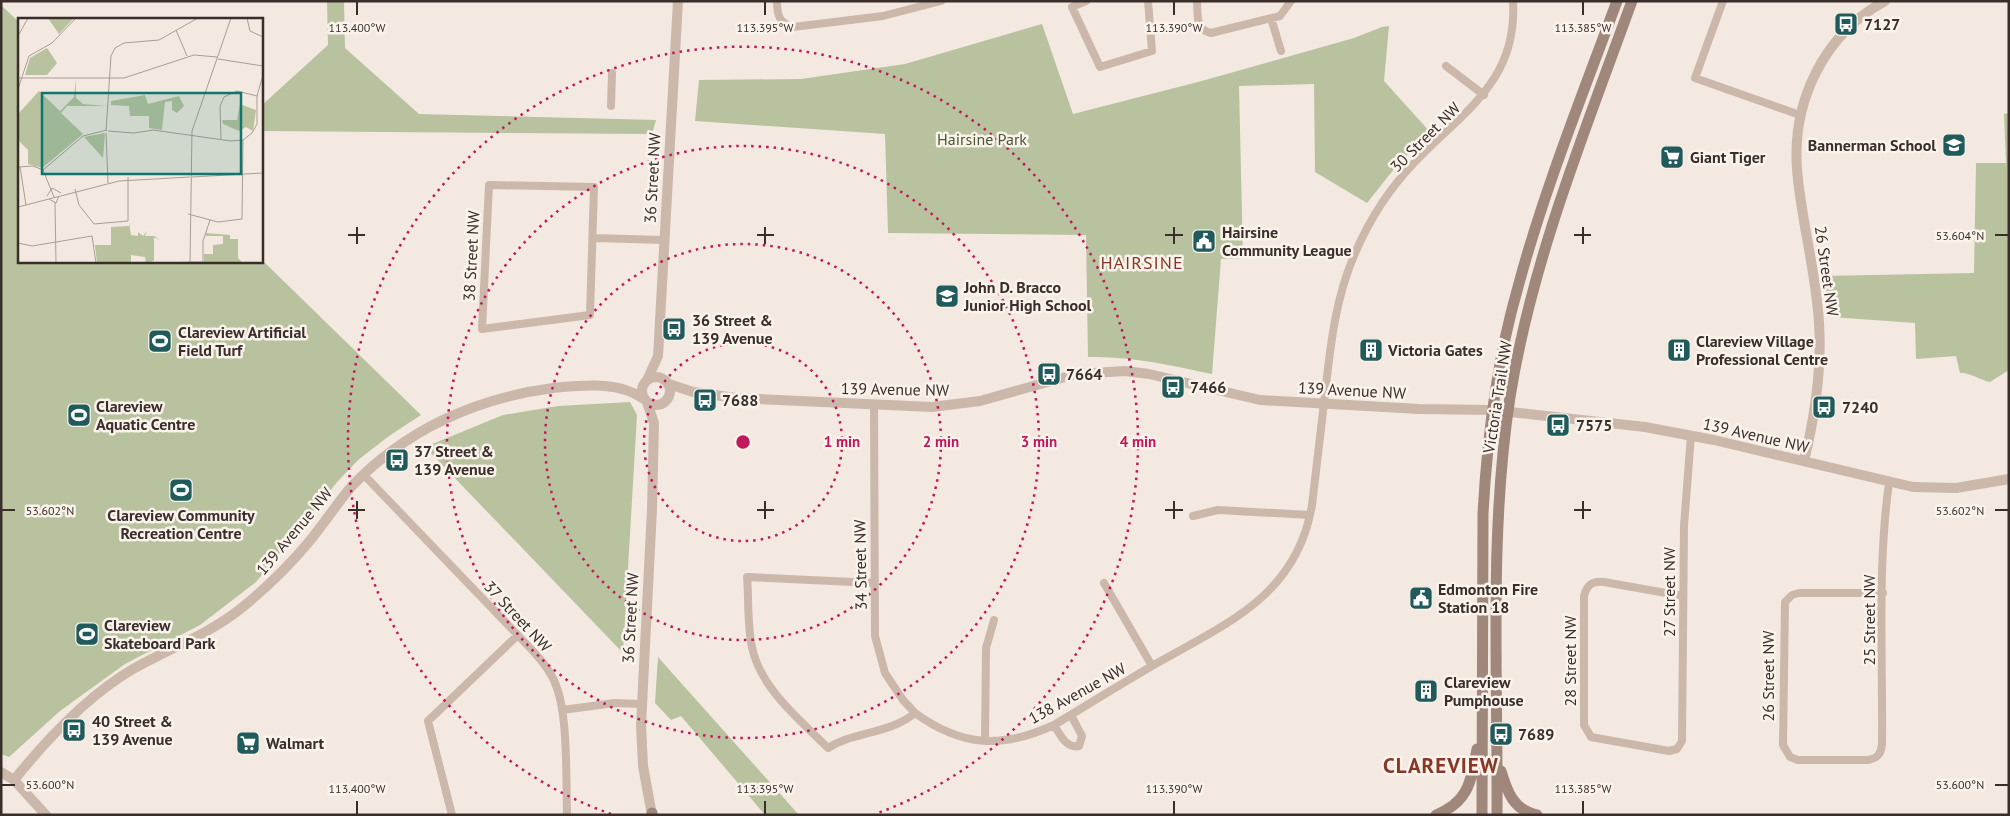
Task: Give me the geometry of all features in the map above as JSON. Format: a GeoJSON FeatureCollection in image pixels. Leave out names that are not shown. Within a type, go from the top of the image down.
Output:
{"type":"FeatureCollection","features":[{"type":"Feature","properties":{"kind":"main road","name":"Victoria Trail NW"},"geometry":{"type":"LineString","coordinates":[[1482,815],[1483,514],[1493,410],[1518,286],[1557,161],[1616,1]]}},
{"type":"Feature","properties":{"kind":"main road","name":"Victoria Trail NW"},"geometry":{"type":"LineString","coordinates":[[1497,815],[1499,508],[1508,412],[1525,326],[1543,251],[1632,1]]}},
{"type":"Feature","properties":{"kind":"main road"},"geometry":{"type":"LineString","coordinates":[[1436,815],[1456,804],[1468,788],[1482,726]]}},
{"type":"Feature","properties":{"kind":"main road"},"geometry":{"type":"LineString","coordinates":[[1497,757],[1510,798],[1521,808],[1537,815]]}},
{"type":"Feature","properties":{"kind":"street","name":"36 Street NW"},"geometry":{"type":"LineString","coordinates":[[667,382],[658,356],[678,1]]}},
{"type":"Feature","properties":{"kind":"street"},"geometry":{"type":"LineString","coordinates":[[777,1],[777,12],[781,22],[793,27],[883,16],[940,1]]}},
{"type":"Feature","properties":{"kind":"street"},"geometry":{"type":"LineString","coordinates":[[1086,1],[1072,7],[1100,67],[1152,51],[1148,1]]}},
{"type":"Feature","properties":{"kind":"street"},"geometry":{"type":"LineString","coordinates":[[1197,1],[1199,26],[1203,32],[1211,33],[1280,16],[1291,1]]}},
{"type":"Feature","properties":{"kind":"street","name":"30 Street NW"},"geometry":{"type":"LineString","coordinates":[[1268,594],[1294,559],[1303,541],[1310,516],[1332,332],[1344,280],[1363,236],[1385,200],[1414,163],[1484,95],[1498,72],[1508,47],[1513,20],[1513,1]]}},
{"type":"Feature","properties":{"kind":"street"},"geometry":{"type":"LineString","coordinates":[[1723,1],[1695,78],[1800,115]]}},
{"type":"Feature","properties":{"kind":"street","name":"26 Street NW"},"geometry":{"type":"LineString","coordinates":[[1804,462],[1817,393],[1820,335],[1817,300],[1797,170],[1797,131],[1800,115],[1814,74],[1830,49],[1853,24],[1880,3]]}},
{"type":"Feature","properties":{"kind":"street"},"geometry":{"type":"LineString","coordinates":[[1271,18],[1281,51]]}},
{"type":"Feature","properties":{"kind":"street","name":"30 Street NW"},"geometry":{"type":"LineString","coordinates":[[1446,66],[1484,95]]}},
{"type":"Feature","properties":{"kind":"street"},"geometry":{"type":"LineString","coordinates":[[611,106],[612,73]]}},
{"type":"Feature","properties":{"kind":"street","name":"38 Street NW"},"geometry":{"type":"LineString","coordinates":[[488,185],[594,187],[593,238],[590,315],[482,329],[488,185]]}},
{"type":"Feature","properties":{"kind":"street"},"geometry":{"type":"LineString","coordinates":[[593,238],[664,240]]}},
{"type":"Feature","properties":{"kind":"street","name":"36 Street NW"},"geometry":{"type":"LineString","coordinates":[[646,380],[658,356]]}},
{"type":"Feature","properties":{"kind":"street","name":"139 Avenue NW"},"geometry":{"type":"LineString","coordinates":[[667,382],[693,392],[736,398],[932,408],[962,405],[1076,374],[1116,370],[1150,374],[1245,398],[1324,404],[1493,410],[1598,420],[1690,435],[1889,483],[1937,489],[1973,486],[2009,479]]}},
{"type":"Feature","properties":{"kind":"street"},"geometry":{"type":"LineString","coordinates":[[658,376],[667,382],[670,394],[663,403],[645,401],[641,390],[646,380],[658,376]]}},
{"type":"Feature","properties":{"kind":"street","name":"139 Avenue NW"},"geometry":{"type":"LineString","coordinates":[[619,388],[646,380]]}},
{"type":"Feature","properties":{"kind":"street","name":"139 Avenue NW"},"geometry":{"type":"LineString","coordinates":[[14,780],[66,723],[120,678],[210,629],[258,595],[296,558],[343,497],[364,474],[415,435],[472,407],[511,396],[560,388],[619,388],[634,392],[645,401]]}},
{"type":"Feature","properties":{"kind":"street","name":"139 Avenue NW"},"geometry":{"type":"LineString","coordinates":[[663,403],[693,392]]}},
{"type":"Feature","properties":{"kind":"street","name":"36 Street NW"},"geometry":{"type":"LineString","coordinates":[[645,401],[654,423]]}},
{"type":"Feature","properties":{"kind":"street","name":"36 Street NW"},"geometry":{"type":"LineString","coordinates":[[652,814],[643,766],[641,704],[652,509],[654,423],[663,403]]}},
{"type":"Feature","properties":{"kind":"street","name":"34 Street NW"},"geometry":{"type":"LineString","coordinates":[[874,405],[875,636],[880,658],[893,685],[915,713]]}},
{"type":"Feature","properties":{"kind":"street","name":"27 Street NW"},"geometry":{"type":"LineString","coordinates":[[1677,749],[1683,736],[1685,501],[1690,435]]}},
{"type":"Feature","properties":{"kind":"street","name":"37 Street NW"},"geometry":{"type":"LineString","coordinates":[[364,474],[518,635],[550,672],[558,689],[562,710],[567,815]]}},
{"type":"Feature","properties":{"kind":"street","name":"25 Street NW"},"geometry":{"type":"LineString","coordinates":[[1787,755],[1798,760],[1868,760],[1878,757],[1882,744],[1882,532],[1889,483]]}},
{"type":"Feature","properties":{"kind":"street"},"geometry":{"type":"LineString","coordinates":[[1193,516],[1218,510],[1310,516]]}},
{"type":"Feature","properties":{"kind":"street"},"geometry":{"type":"LineString","coordinates":[[874,583],[747,577],[752,648],[763,674],[780,699],[828,748],[840,740],[898,725],[915,713]]}},
{"type":"Feature","properties":{"kind":"street","name":"28 Street NW"},"geometry":{"type":"LineString","coordinates":[[1677,749],[1663,751],[1591,737],[1584,725],[1584,596],[1589,585],[1604,582],[1683,596]]}},
{"type":"Feature","properties":{"kind":"street","name":"138 Avenue NW"},"geometry":{"type":"LineString","coordinates":[[1104,583],[1152,666]]}},
{"type":"Feature","properties":{"kind":"street","name":"26 Street NW"},"geometry":{"type":"LineString","coordinates":[[1787,755],[1783,744],[1783,606],[1789,597],[1798,593],[1883,594]]}},
{"type":"Feature","properties":{"kind":"street","name":"138 Avenue NW"},"geometry":{"type":"LineString","coordinates":[[915,713],[950,733],[985,742],[1016,739],[1054,725],[1244,613],[1268,594]]}},
{"type":"Feature","properties":{"kind":"street"},"geometry":{"type":"LineString","coordinates":[[985,742],[986,648],[994,620]]}},
{"type":"Feature","properties":{"kind":"street"},"geometry":{"type":"LineString","coordinates":[[452,815],[428,721],[518,635]]}},
{"type":"Feature","properties":{"kind":"street"},"geometry":{"type":"LineString","coordinates":[[562,710],[621,702],[641,704]]}},
{"type":"Feature","properties":{"kind":"street"},"geometry":{"type":"LineString","coordinates":[[1054,725],[1066,743],[1071,746],[1079,746],[1082,736],[1071,715]]}},
{"type":"Feature","properties":{"kind":"street"},"geometry":{"type":"LineString","coordinates":[[1,772],[14,780],[46,815]]}},
{"type":"Feature","properties":{"kind":"green space"},"geometry":{"type":"Polygon","coordinates":[[[327,1],[344,1],[345,48],[419,114],[656,120],[652,134],[262,131],[262,105],[328,45],[327,1]]]}},
{"type":"Feature","properties":{"kind":"green space"},"geometry":{"type":"Polygon","coordinates":[[[1,5],[18,21],[18,262],[262,262],[262,260],[421,415],[389,436],[358,460],[338,481],[256,582],[200,625],[125,664],[60,711],[9,757],[1,754],[1,5]]]}},
{"type":"Feature","properties":{"kind":"green space","name":"Hairsine Park"},"geometry":{"type":"Polygon","coordinates":[[[1042,24],[1073,114],[1198,82],[1354,38],[1389,26],[1384,81],[1431,133],[1398,164],[1367,203],[1315,172],[1314,84],[1239,86],[1243,258],[1221,259],[1212,374],[1166,364],[1088,357],[1086,235],[888,233],[885,134],[695,121],[699,80],[801,79],[905,64],[1042,24]]]}},
{"type":"Feature","properties":{"kind":"green space"},"geometry":{"type":"Polygon","coordinates":[[[2009,113],[2009,370],[1990,382],[1960,373],[1956,356],[1916,359],[1915,323],[1831,317],[1823,276],[1974,273],[1976,163],[2006,163],[2004,114],[2009,113]]]}},
{"type":"Feature","properties":{"kind":"green space"},"geometry":{"type":"Polygon","coordinates":[[[630,402],[637,415],[623,653],[425,447],[503,415],[558,406],[630,402]]]}},
{"type":"Feature","properties":{"kind":"green space"},"geometry":{"type":"Polygon","coordinates":[[[658,657],[799,815],[765,815],[681,716],[671,720],[655,703],[658,657]]]}},
{"type":"Feature","properties":{"kind":"place","name":"7127"},"geometry":{"type":"Point","coordinates":[1846,24]}},
{"type":"Feature","properties":{"kind":"place","name":"Bannerman School"},"geometry":{"type":"Point","coordinates":[1954,145]}},
{"type":"Feature","properties":{"kind":"place","name":"Giant Tiger"},"geometry":{"type":"Point","coordinates":[1672,157]}},
{"type":"Feature","properties":{"kind":"place","name":"Hairsine Community League"},"geometry":{"type":"Point","coordinates":[1204,241]}},
{"type":"Feature","properties":{"kind":"place","name":"John D. Bracco Junior High School"},"geometry":{"type":"Point","coordinates":[947,296]}},
{"type":"Feature","properties":{"kind":"place","name":"36 Street & 139 Avenue"},"geometry":{"type":"Point","coordinates":[674,329]}},
{"type":"Feature","properties":{"kind":"place","name":"Clareview Artificial Field Turf"},"geometry":{"type":"Point","coordinates":[160,341]}},
{"type":"Feature","properties":{"kind":"place","name":"Victoria Gates"},"geometry":{"type":"Point","coordinates":[1371,350]}},
{"type":"Feature","properties":{"kind":"place","name":"Clareview Village Professional Centre"},"geometry":{"type":"Point","coordinates":[1679,350]}},
{"type":"Feature","properties":{"kind":"place","name":"7664"},"geometry":{"type":"Point","coordinates":[1049,374]}},
{"type":"Feature","properties":{"kind":"place","name":"7466"},"geometry":{"type":"Point","coordinates":[1173,387]}},
{"type":"Feature","properties":{"kind":"place","name":"7688"},"geometry":{"type":"Point","coordinates":[705,400]}},
{"type":"Feature","properties":{"kind":"place","name":"7240"},"geometry":{"type":"Point","coordinates":[1824,407]}},
{"type":"Feature","properties":{"kind":"place","name":"Clareview Aquatic Centre"},"geometry":{"type":"Point","coordinates":[79,415]}},
{"type":"Feature","properties":{"kind":"place","name":"7575"},"geometry":{"type":"Point","coordinates":[1558,425]}},
{"type":"Feature","properties":{"kind":"place","name":"37 Street & 139 Avenue"},"geometry":{"type":"Point","coordinates":[397,460]}},
{"type":"Feature","properties":{"kind":"place","name":"Clareview Community Recreation Centre"},"geometry":{"type":"Point","coordinates":[181,490]}},
{"type":"Feature","properties":{"kind":"place","name":"Edmonton Fire Station 18"},"geometry":{"type":"Point","coordinates":[1421,598]}},
{"type":"Feature","properties":{"kind":"place","name":"Clareview Skateboard Park"},"geometry":{"type":"Point","coordinates":[87,634]}},
{"type":"Feature","properties":{"kind":"place","name":"Clareview Pumphouse"},"geometry":{"type":"Point","coordinates":[1426,691]}},
{"type":"Feature","properties":{"kind":"place","name":"40 Street & 139 Avenue"},"geometry":{"type":"Point","coordinates":[74,730]}},
{"type":"Feature","properties":{"kind":"place","name":"7689"},"geometry":{"type":"Point","coordinates":[1501,734]}},
{"type":"Feature","properties":{"kind":"place","name":"Walmart"},"geometry":{"type":"Point","coordinates":[248,743]}},
{"type":"Feature","properties":{"kind":"district","name":"HAIRSINE"},"geometry":{"type":"Point","coordinates":[1142,263]}},
{"type":"Feature","properties":{"kind":"district","name":"CLAREVIEW"},"geometry":{"type":"Point","coordinates":[1441,766]}}]}
